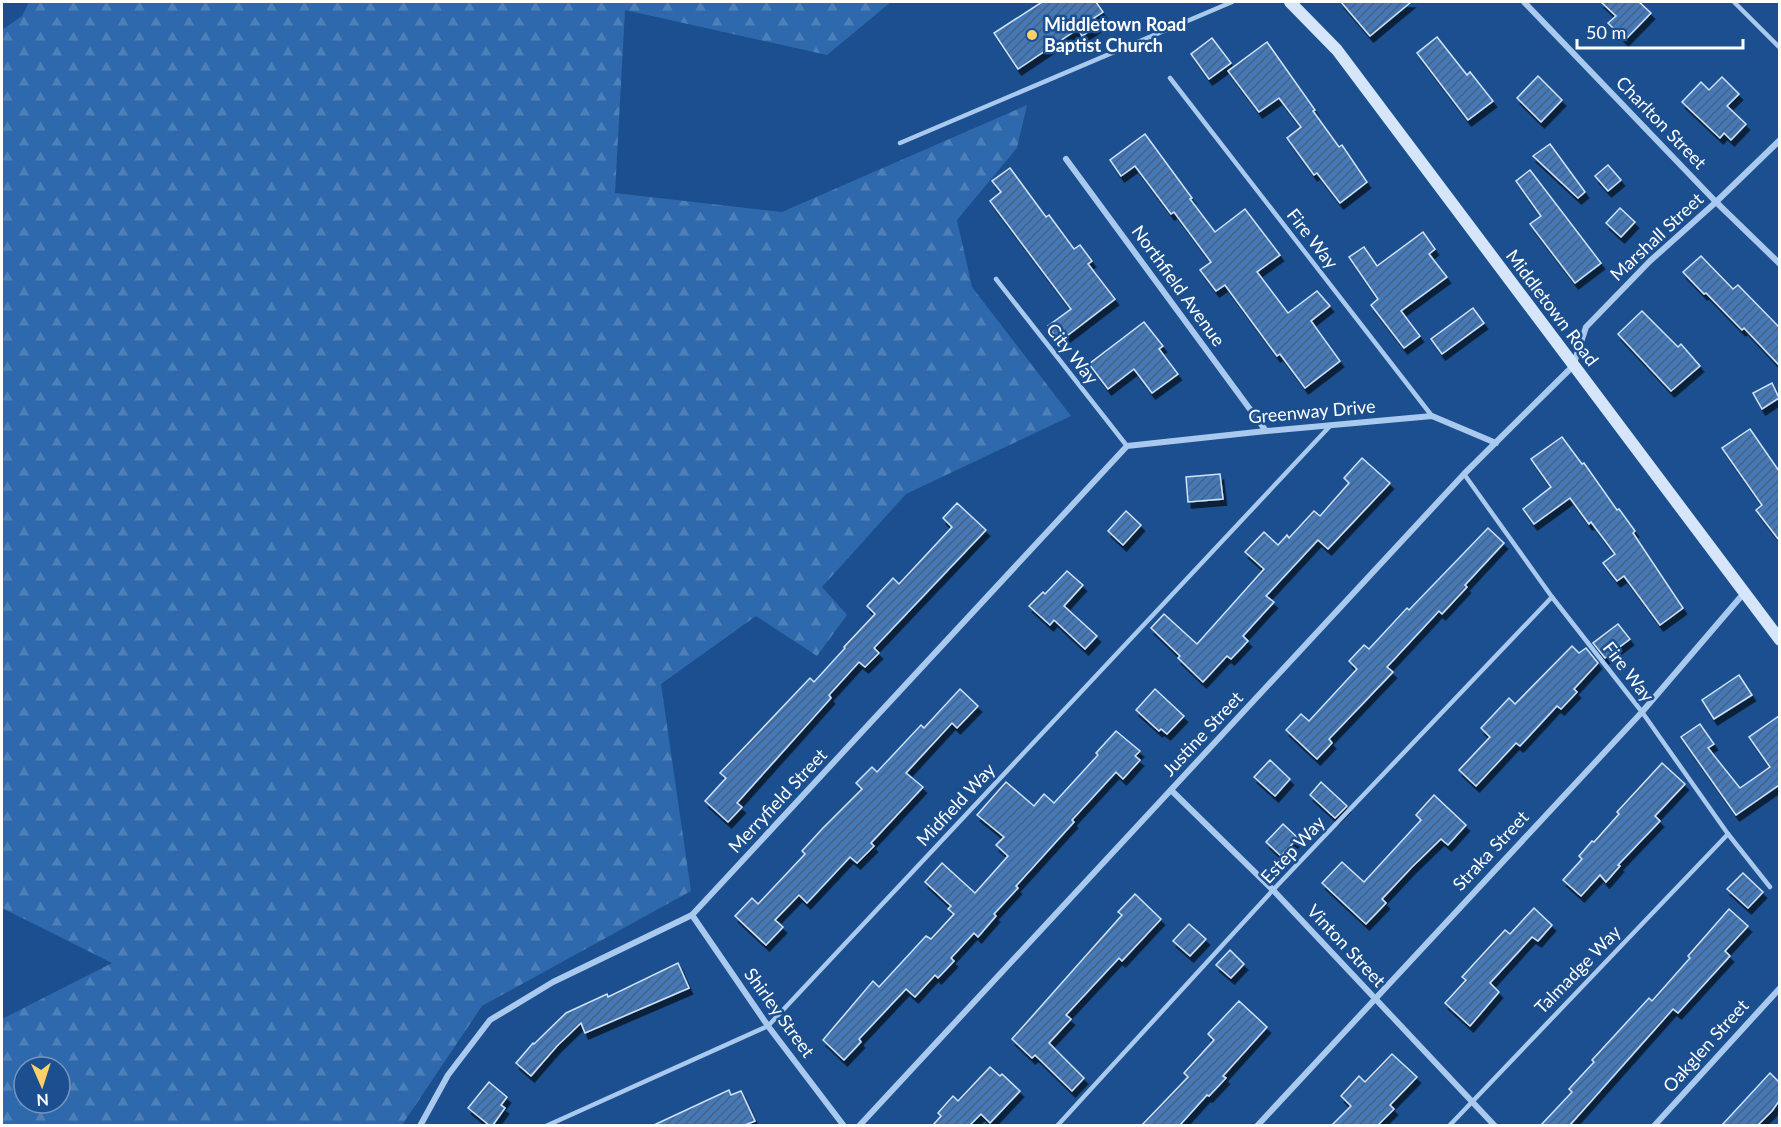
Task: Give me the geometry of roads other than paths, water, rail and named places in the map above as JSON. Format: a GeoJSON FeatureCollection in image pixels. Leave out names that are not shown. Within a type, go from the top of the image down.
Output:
{"type":"FeatureCollection","features":[{"type":"Feature","properties":{"kind":"street","name":"Middletown Road"},"geometry":{"type":"LineString","coordinates":[[1290,2],[1337,50],[1779,640]]}},
{"type":"Feature","properties":{"kind":"street","name":"Charlton Street"},"geometry":{"type":"LineString","coordinates":[[1524,2],[1716,202],[1779,264]]}},
{"type":"Feature","properties":{"kind":"street","name":"Marshall Street"},"geometry":{"type":"LineString","coordinates":[[1573,366],[1586,327],[1650,261],[1716,202],[1779,140]]}},
{"type":"Feature","properties":{"kind":"street","name":"Northfield Avenue"},"geometry":{"type":"LineString","coordinates":[[1066,159],[1266,431]]}},
{"type":"Feature","properties":{"kind":"street","name":"Justine Street"},"geometry":{"type":"LineString","coordinates":[[860,1125],[1464,474],[1573,366]]}},
{"type":"Feature","properties":{"kind":"street","name":"Greenway Drive"},"geometry":{"type":"LineString","coordinates":[[1126,446],[1432,416],[1496,443]]}},
{"type":"Feature","properties":{"kind":"street","name":"Merryfield Street"},"geometry":{"type":"LineString","coordinates":[[420,1125],[448,1075],[490,1020],[553,982],[692,915],[1126,446]]}},
{"type":"Feature","properties":{"kind":"street","name":"Straka Street"},"geometry":{"type":"LineString","coordinates":[[1257,1125],[1642,712],[1744,593]]}},
{"type":"Feature","properties":{"kind":"street","name":"Vinton Street"},"geometry":{"type":"LineString","coordinates":[[1171,790],[1273,891],[1495,1125]]}},
{"type":"Feature","properties":{"kind":"street","name":"Shirley Street"},"geometry":{"type":"LineString","coordinates":[[692,915],[768,1026],[844,1125]]}},
{"type":"Feature","properties":{"kind":"street","name":"Oakglen Street"},"geometry":{"type":"LineString","coordinates":[[1654,1125],[1779,988]]}},
{"type":"Feature","properties":{"kind":"lane"},"geometry":{"type":"LineString","coordinates":[[900,143],[1233,2]]}},
{"type":"Feature","properties":{"kind":"lane"},"geometry":{"type":"LineString","coordinates":[[1734,2],[1779,48]]}},
{"type":"Feature","properties":{"kind":"lane","name":"Fire Way"},"geometry":{"type":"LineString","coordinates":[[1170,78],[1432,416]]}},
{"type":"Feature","properties":{"kind":"lane","name":"City Way"},"geometry":{"type":"LineString","coordinates":[[996,279],[1126,446]]}},
{"type":"Feature","properties":{"kind":"lane","name":"Midfield Way"},"geometry":{"type":"LineString","coordinates":[[546,1125],[768,1026],[1331,425]]}},
{"type":"Feature","properties":{"kind":"lane","name":"Fire Way"},"geometry":{"type":"LineString","coordinates":[[1464,474],[1552,597],[1642,712],[1728,834],[1770,887]]}},
{"type":"Feature","properties":{"kind":"lane","name":"Estep Way"},"geometry":{"type":"LineString","coordinates":[[1057,1125],[1273,891],[1552,597]]}},
{"type":"Feature","properties":{"kind":"lane","name":"Talmadge Way"},"geometry":{"type":"LineString","coordinates":[[1449,1125],[1728,834]]}},
{"type":"Feature","properties":{"kind":"place","name":"Middletown Road Baptist Church"},"geometry":{"type":"Point","coordinates":[1032,35]}}]}
